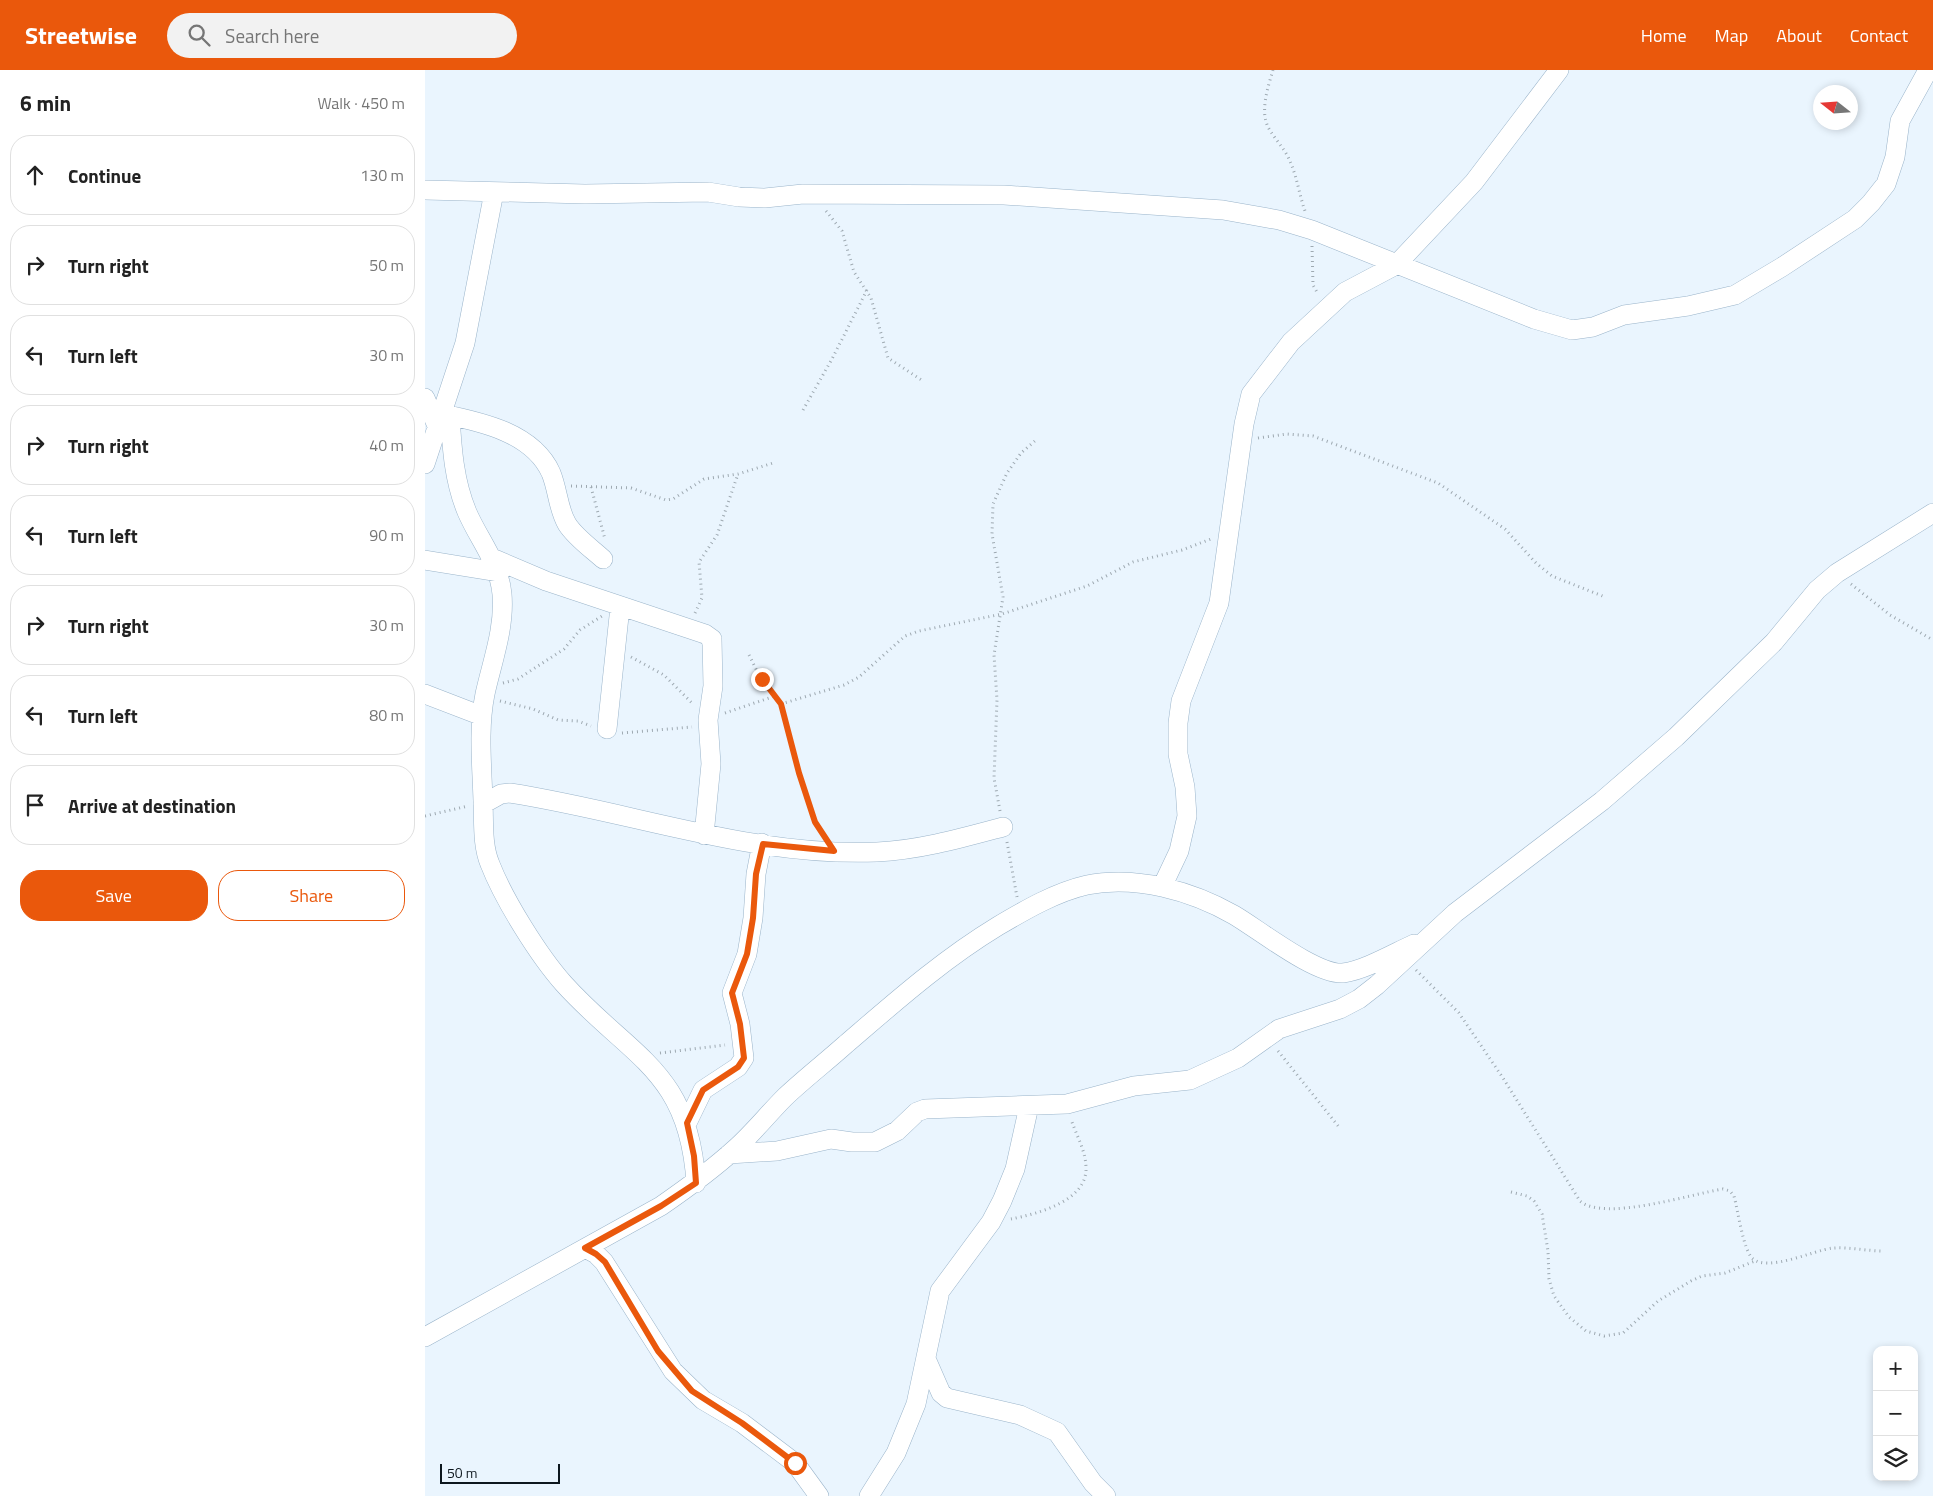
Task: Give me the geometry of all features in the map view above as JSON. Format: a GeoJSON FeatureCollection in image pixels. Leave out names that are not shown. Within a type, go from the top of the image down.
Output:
{"type":"FeatureCollection","features":[{"type":"Feature","properties":{"kind":"street"},"geometry":{"type":"LineString","coordinates":[[1162,887],[1179,851],[1187,816],[1185,787],[1178,754],[1181,701],[1219,604],[1247,406],[1257,384],[1291,342],[1345,292],[1396,265],[1474,182],[1559,70]]}},
{"type":"Feature","properties":{"kind":"street"},"geometry":{"type":"LineString","coordinates":[[425,190],[585,194],[708,192],[765,198],[803,194],[985,194],[1223,210],[1279,220],[1312,230],[1396,265],[1445,281],[1534,319],[1572,330],[1593,327],[1624,315],[1688,306],[1735,295],[1855,219],[1871,203],[1888,178],[1895,157],[1901,121],[1927,81]]}},
{"type":"Feature","properties":{"kind":"street"},"geometry":{"type":"LineString","coordinates":[[425,464],[444,419],[465,343],[495,192]]}},
{"type":"Feature","properties":{"kind":"street"},"geometry":{"type":"LineString","coordinates":[[425,398],[444,419],[456,479],[461,494],[468,514],[495,565],[502,592],[503,612],[487,683],[482,716],[483,830],[489,862],[505,898],[563,983],[639,1054],[665,1081],[676,1098],[687,1123],[694,1156],[696,1183]]}},
{"type":"Feature","properties":{"kind":"street"},"geometry":{"type":"LineString","coordinates":[[444,419],[488,425],[522,442],[543,460],[555,486],[568,526],[603,559]]}},
{"type":"Feature","properties":{"kind":"street"},"geometry":{"type":"LineString","coordinates":[[729,1154],[777,1151],[831,1138],[852,1142],[875,1142],[897,1131],[917,1112],[925,1109],[1067,1104],[1134,1086],[1190,1080],[1238,1058],[1266,1037],[1293,1023],[1341,1009],[1371,990],[1455,914],[1602,801],[1676,737],[1774,642],[1817,590],[1837,573],[1933,513]]}},
{"type":"Feature","properties":{"kind":"street"},"geometry":{"type":"LineString","coordinates":[[425,560],[495,565],[705,634],[712,639],[713,686],[709,720],[711,764],[704,835]]}},
{"type":"Feature","properties":{"kind":"street"},"geometry":{"type":"LineString","coordinates":[[607,730],[619,607]]}},
{"type":"Feature","properties":{"kind":"street"},"geometry":{"type":"LineString","coordinates":[[425,694],[482,716]]}},
{"type":"Feature","properties":{"kind":"street"},"geometry":{"type":"LineString","coordinates":[[483,804],[501,794],[510,793],[704,835],[763,844],[834,851],[906,849],[1003,827]]}},
{"type":"Feature","properties":{"kind":"street"},"geometry":{"type":"LineString","coordinates":[[687,1123],[703,1090],[742,1063],[744,1058],[743,1043],[732,993],[747,954],[753,918],[756,874],[763,844]]}},
{"type":"Feature","properties":{"kind":"street"},"geometry":{"type":"LineString","coordinates":[[425,1337],[661,1206],[696,1183],[729,1154],[786,1096],[918,980],[975,940],[1022,912],[1061,894],[1088,885],[1120,883],[1162,887],[1197,898],[1233,914],[1317,966],[1334,972],[1353,970],[1426,939]]}},
{"type":"Feature","properties":{"kind":"street"},"geometry":{"type":"LineString","coordinates":[[869,1496],[896,1453],[916,1404],[927,1361],[929,1341],[940,1291],[991,1222],[1015,1169],[1029,1106]]}},
{"type":"Feature","properties":{"kind":"street"},"geometry":{"type":"LineString","coordinates":[[585,1248],[605,1262],[658,1351],[686,1384],[703,1400],[772,1443],[795,1463],[819,1496]]}},
{"type":"Feature","properties":{"kind":"street"},"geometry":{"type":"LineString","coordinates":[[927,1361],[941,1392],[947,1398],[1020,1415],[1057,1432],[1093,1483],[1106,1496]]}},
{"type":"Feature","properties":{"kind":"path"},"geometry":{"type":"LineString","coordinates":[[1273,70],[1268,88],[1265,118],[1269,128],[1289,158],[1312,230],[1313,285],[1327,308]]}},
{"type":"Feature","properties":{"kind":"path"},"geometry":{"type":"LineString","coordinates":[[803,194],[835,221],[842,231],[854,272],[867,289],[888,358],[923,381]]}},
{"type":"Feature","properties":{"kind":"path"},"geometry":{"type":"LineString","coordinates":[[803,410],[832,359],[867,289]]}},
{"type":"Feature","properties":{"kind":"path"},"geometry":{"type":"LineString","coordinates":[[1242,442],[1287,434],[1313,436],[1438,483],[1505,529],[1535,563],[1552,576],[1605,597]]}},
{"type":"Feature","properties":{"kind":"path"},"geometry":{"type":"LineString","coordinates":[[1022,912],[1015,892],[994,778],[997,700],[994,655],[1002,614],[1003,592],[992,534],[993,504],[1007,473],[1021,453],[1036,440]]}},
{"type":"Feature","properties":{"kind":"path"},"geometry":{"type":"LineString","coordinates":[[555,486],[631,488],[666,500],[673,499],[704,479],[738,474],[773,463]]}},
{"type":"Feature","properties":{"kind":"path"},"geometry":{"type":"LineString","coordinates":[[679,626],[691,618],[699,608],[703,588],[699,562],[717,535],[738,474]]}},
{"type":"Feature","properties":{"kind":"path"},"geometry":{"type":"LineString","coordinates":[[781,704],[844,684],[859,676],[905,636],[945,624],[1002,614],[1087,586],[1133,562],[1173,552],[1228,534]]}},
{"type":"Feature","properties":{"kind":"path"},"geometry":{"type":"LineString","coordinates":[[1837,573],[1890,615],[1933,640]]}},
{"type":"Feature","properties":{"kind":"path"},"geometry":{"type":"LineString","coordinates":[[487,683],[511,682],[518,679],[564,649],[580,630],[619,607]]}},
{"type":"Feature","properties":{"kind":"path"},"geometry":{"type":"LineString","coordinates":[[614,650],[664,675],[695,706]]}},
{"type":"Feature","properties":{"kind":"path"},"geometry":{"type":"LineString","coordinates":[[749,655],[758,673],[781,704],[799,773],[815,822],[834,851]]}},
{"type":"Feature","properties":{"kind":"path"},"geometry":{"type":"LineString","coordinates":[[709,720],[775,696]]}},
{"type":"Feature","properties":{"kind":"path"},"geometry":{"type":"LineString","coordinates":[[425,816],[453,808],[483,804]]}},
{"type":"Feature","properties":{"kind":"path"},"geometry":{"type":"LineString","coordinates":[[1396,968],[1415,969],[1459,1013],[1503,1078],[1580,1201],[1586,1206],[1595,1209],[1638,1207],[1696,1193],[1723,1189],[1730,1191],[1734,1196],[1748,1253],[1755,1261],[1777,1263],[1819,1250],[1836,1248],[1883,1252]]}},
{"type":"Feature","properties":{"kind":"path"},"geometry":{"type":"LineString","coordinates":[[1266,1037],[1339,1127]]}},
{"type":"Feature","properties":{"kind":"path"},"geometry":{"type":"LineString","coordinates":[[639,1054],[743,1043]]}},
{"type":"Feature","properties":{"kind":"path"},"geometry":{"type":"LineString","coordinates":[[991,1222],[1027,1216],[1059,1205],[1082,1183],[1087,1169],[1083,1150],[1067,1104]]}},
{"type":"Feature","properties":{"kind":"path"},"geometry":{"type":"LineString","coordinates":[[1511,1192],[1527,1196],[1534,1201],[1541,1214],[1548,1251],[1549,1279],[1554,1296],[1569,1317],[1586,1331],[1604,1336],[1623,1333],[1658,1300],[1691,1281],[1702,1276],[1725,1273],[1755,1261]]}},
{"type":"Feature","properties":{"kind":"route"},"geometry":{"type":"LineString","coordinates":[[762,679],[781,704],[789,740],[815,822],[834,851],[763,844],[756,874],[753,918],[747,954],[732,993],[740,1024],[744,1058],[738,1067],[703,1090],[687,1123],[692,1141],[696,1183],[661,1206],[585,1248],[605,1262],[658,1351],[673,1371],[692,1391],[703,1400],[772,1443],[795,1463]]}}]}
